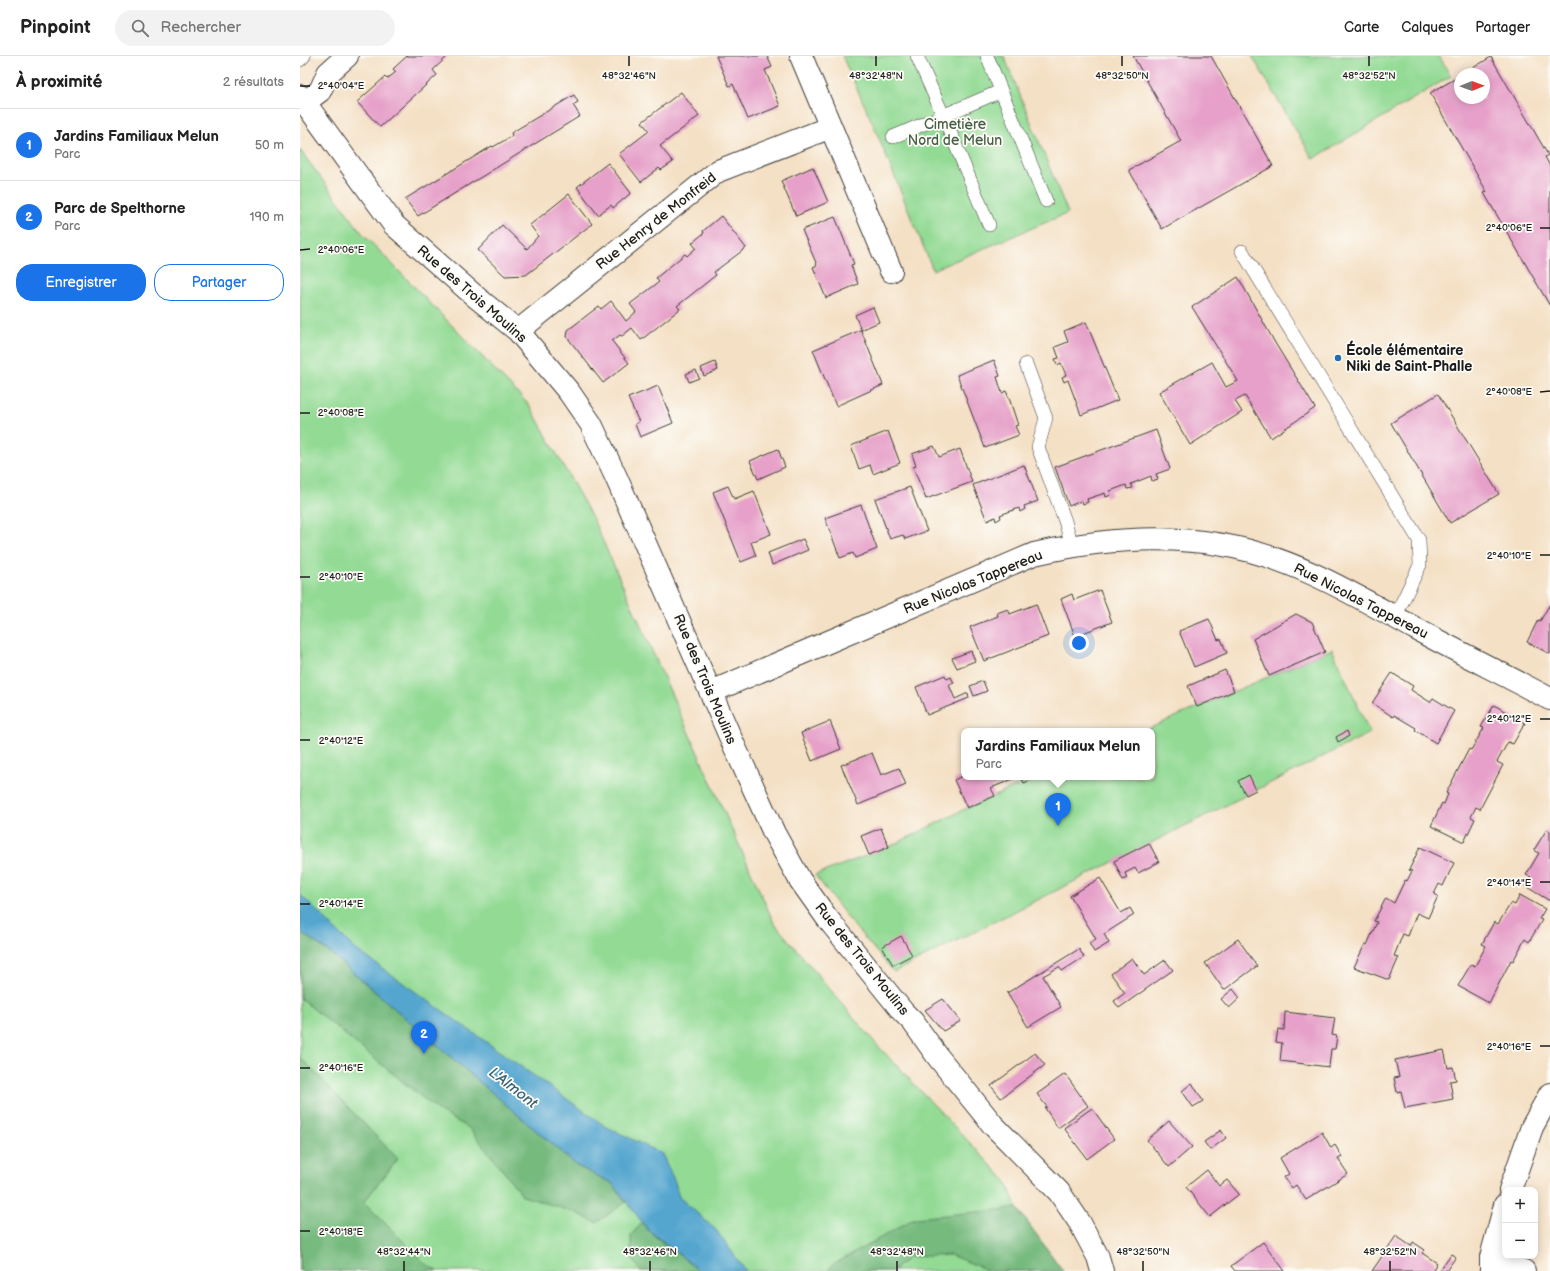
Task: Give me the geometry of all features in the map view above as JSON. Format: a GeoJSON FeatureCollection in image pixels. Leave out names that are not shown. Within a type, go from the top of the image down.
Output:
{"type":"FeatureCollection","features":[{"type":"Feature","properties":{"kind":"street"},"geometry":{"type":"LineString","coordinates":[[302,99],[320,91],[328,73],[346,56]]}},
{"type":"Feature","properties":{"kind":"street"},"geometry":{"type":"LineString","coordinates":[[801,56],[891,271]]}},
{"type":"Feature","properties":{"kind":"street","name":"Rue des Trois Moulins"},"geometry":{"type":"LineString","coordinates":[[302,99],[394,225],[476,297],[518,331],[569,392],[591,424],[774,833],[800,880],[827,918],[903,1012],[913,1022],[938,1057],[993,1124],[1059,1192],[1080,1223],[1098,1257],[1102,1271]]}},
{"type":"Feature","properties":{"kind":"street","name":"Rue Henry de Monfreid"},"geometry":{"type":"LineString","coordinates":[[518,331],[718,171],[831,127]]}},
{"type":"Feature","properties":{"kind":"street","name":"Rue Nicolas Tappereau"},"geometry":{"type":"LineString","coordinates":[[711,692],[1034,554],[1072,546],[1118,541],[1174,539],[1224,545],[1271,557],[1316,575],[1550,699]]}},
{"type":"Feature","properties":{"kind":"street"},"geometry":{"type":"LineString","coordinates":[[1511,1187],[1532,1127],[1550,1094]]}},
{"type":"Feature","properties":{"kind":"street"},"geometry":{"type":"LineString","coordinates":[[1502,1218],[1491,1264],[1524,1271]]}},
{"type":"Feature","properties":{"kind":"lane"},"geometry":{"type":"LineString","coordinates":[[300,60],[304,56]]}},
{"type":"Feature","properties":{"kind":"lane"},"geometry":{"type":"LineString","coordinates":[[917,56],[989,225]]}},
{"type":"Feature","properties":{"kind":"lane"},"geometry":{"type":"LineString","coordinates":[[987,56],[1046,201]]}},
{"type":"Feature","properties":{"kind":"lane"},"geometry":{"type":"LineString","coordinates":[[893,137],[1001,91]]}},
{"type":"Feature","properties":{"kind":"lane"},"geometry":{"type":"LineString","coordinates":[[1242,251],[1419,540],[1420,565],[1395,617]]}},
{"type":"Feature","properties":{"kind":"lane"},"geometry":{"type":"LineString","coordinates":[[1026,364],[1046,418],[1038,447],[1065,521],[1072,546]]}},
{"type":"Feature","properties":{"kind":"green space","name":"Cimetière Nord de Melun"},"geometry":{"type":"Polygon","coordinates":[[[842,56],[1004,56],[1068,213],[933,270],[873,124],[842,56]]]}},
{"type":"Feature","properties":{"kind":"green space"},"geometry":{"type":"Polygon","coordinates":[[[1252,56],[1439,56],[1451,76],[1313,159],[1252,56]]]}},
{"type":"Feature","properties":{"kind":"green space"},"geometry":{"type":"Polygon","coordinates":[[[300,150],[362,233],[530,406],[593,519],[774,923],[877,1045],[1006,1181],[1017,1208],[1063,1271],[746,1271],[715,1229],[690,1263],[698,1271],[300,1271],[300,150]]]}},
{"type":"Feature","properties":{"kind":"green space"},"geometry":{"type":"Polygon","coordinates":[[[1332,649],[1370,733],[894,972],[855,927],[815,875],[889,847],[967,808],[1031,780],[1155,780],[1155,728],[1150,728],[1332,649]]]}},
{"type":"Feature","properties":{"kind":"green space"},"geometry":{"type":"Polygon","coordinates":[[[300,932],[328,951],[577,1166],[612,1183],[626,1202],[596,1223],[577,1213],[523,1196],[469,1128],[440,1112],[300,998],[300,932]]]}},
{"type":"Feature","properties":{"kind":"green space"},"geometry":{"type":"Polygon","coordinates":[[[300,1057],[398,1159],[364,1202],[427,1265],[438,1271],[300,1271],[300,1057]]]}},
{"type":"Feature","properties":{"kind":"green space"},"geometry":{"type":"Polygon","coordinates":[[[1017,1208],[1063,1271],[990,1271],[950,1255],[909,1257],[893,1271],[828,1271],[831,1266],[915,1218],[1017,1208]]]}},
{"type":"Feature","properties":{"kind":"green space"},"geometry":{"type":"Polygon","coordinates":[[[642,1223],[655,1236],[698,1271],[641,1271],[631,1256],[631,1235],[642,1223]]]}},
{"type":"Feature","properties":{"kind":"water","name":"L'Almont"},"geometry":{"type":"Polygon","coordinates":[[[300,894],[355,949],[605,1126],[662,1154],[675,1182],[679,1197],[715,1229],[746,1271],[698,1271],[648,1230],[612,1183],[577,1166],[328,951],[300,932],[300,894]]]}},
{"type":"Feature","properties":{"kind":"building"},"geometry":{"type":"Polygon","coordinates":[[[407,56],[448,56],[433,70],[437,75],[380,127],[357,102],[385,77],[387,79],[396,72],[393,69],[407,56]]]}},
{"type":"Feature","properties":{"kind":"building"},"geometry":{"type":"Polygon","coordinates":[[[716,56],[767,56],[772,67],[765,70],[780,106],[748,119],[733,84],[729,86],[716,56]]]}},
{"type":"Feature","properties":{"kind":"building"},"geometry":{"type":"Polygon","coordinates":[[[1133,56],[1211,56],[1273,166],[1162,229],[1129,170],[1181,141],[1133,56]]]}},
{"type":"Feature","properties":{"kind":"building"},"geometry":{"type":"Polygon","coordinates":[[[1491,57],[1548,155],[1545,157],[1550,166],[1550,306],[1484,193],[1487,192],[1430,93],[1454,79],[1454,104],[1490,104],[1490,68],[1473,68],[1491,57]]]}},
{"type":"Feature","properties":{"kind":"building"},"geometry":{"type":"Polygon","coordinates":[[[681,92],[699,116],[660,146],[673,162],[661,170],[659,168],[641,182],[619,154],[649,131],[642,122],[681,92]]]}},
{"type":"Feature","properties":{"kind":"building"},"geometry":{"type":"Polygon","coordinates":[[[574,95],[578,102],[573,105],[580,116],[418,216],[405,199],[492,146],[493,147],[512,136],[511,133],[574,95]]]}},
{"type":"Feature","properties":{"kind":"building"},"geometry":{"type":"Polygon","coordinates":[[[608,163],[631,193],[613,208],[611,205],[598,215],[577,187],[608,163]]]}},
{"type":"Feature","properties":{"kind":"building"},"geometry":{"type":"Polygon","coordinates":[[[813,167],[828,202],[796,216],[781,181],[813,167]]]}},
{"type":"Feature","properties":{"kind":"building"},"geometry":{"type":"Polygon","coordinates":[[[569,194],[592,224],[526,275],[505,276],[478,250],[502,225],[527,249],[538,236],[530,225],[569,194]]]}},
{"type":"Feature","properties":{"kind":"building"},"geometry":{"type":"Polygon","coordinates":[[[721,216],[746,248],[714,272],[716,275],[677,306],[680,309],[641,340],[632,328],[622,336],[620,335],[612,341],[629,363],[603,383],[567,337],[568,330],[599,306],[601,309],[611,301],[626,321],[636,312],[630,304],[659,282],[656,278],[685,254],[687,256],[696,248],[692,243],[704,233],[703,231],[721,216]]]}},
{"type":"Feature","properties":{"kind":"building"},"geometry":{"type":"Polygon","coordinates":[[[835,217],[854,264],[851,265],[858,284],[826,298],[813,267],[817,265],[802,230],[835,217]]]}},
{"type":"Feature","properties":{"kind":"building"},"geometry":{"type":"Polygon","coordinates":[[[1238,277],[1275,343],[1315,408],[1271,438],[1245,396],[1235,401],[1242,412],[1190,445],[1159,392],[1212,362],[1226,387],[1238,381],[1192,307],[1238,277]]]}},
{"type":"Feature","properties":{"kind":"building"},"geometry":{"type":"Polygon","coordinates":[[[873,307],[879,322],[861,330],[855,315],[873,307]]]}},
{"type":"Feature","properties":{"kind":"building"},"geometry":{"type":"Polygon","coordinates":[[[1086,322],[1118,400],[1081,415],[1068,380],[1064,382],[1062,377],[1066,375],[1061,363],[1057,365],[1055,359],[1059,358],[1055,347],[1068,342],[1064,331],[1086,322]]]}},
{"type":"Feature","properties":{"kind":"building"},"geometry":{"type":"Polygon","coordinates":[[[861,330],[883,385],[836,406],[813,350],[861,330]]]}},
{"type":"Feature","properties":{"kind":"building"},"geometry":{"type":"Polygon","coordinates":[[[994,360],[1000,376],[997,377],[1002,393],[1006,391],[1009,398],[1018,425],[1015,426],[1019,435],[985,448],[957,375],[994,360]]]}},
{"type":"Feature","properties":{"kind":"building"},"geometry":{"type":"Polygon","coordinates":[[[715,362],[718,370],[704,376],[701,368],[715,362]]]}},
{"type":"Feature","properties":{"kind":"building"},"geometry":{"type":"Polygon","coordinates":[[[696,370],[699,378],[689,382],[686,374],[696,370]]]}},
{"type":"Feature","properties":{"kind":"building"},"geometry":{"type":"Polygon","coordinates":[[[658,386],[673,423],[640,437],[635,424],[639,422],[628,398],[658,386]]]}},
{"type":"Feature","properties":{"kind":"building"},"geometry":{"type":"Polygon","coordinates":[[[1438,394],[1499,494],[1450,523],[1391,423],[1438,394]]]}},
{"type":"Feature","properties":{"kind":"building"},"geometry":{"type":"Polygon","coordinates":[[[1156,430],[1170,469],[1156,474],[1158,479],[1152,481],[1151,476],[1131,484],[1133,488],[1127,489],[1126,485],[1110,491],[1111,495],[1106,497],[1105,493],[1087,499],[1088,502],[1083,504],[1081,501],[1069,506],[1055,467],[1156,430]]]}},
{"type":"Feature","properties":{"kind":"building"},"geometry":{"type":"Polygon","coordinates":[[[888,431],[900,463],[873,474],[870,465],[859,469],[851,446],[888,431]]]}},
{"type":"Feature","properties":{"kind":"building"},"geometry":{"type":"Polygon","coordinates":[[[934,446],[939,457],[960,449],[972,482],[926,499],[913,467],[916,466],[912,454],[934,446]]]}},
{"type":"Feature","properties":{"kind":"building"},"geometry":{"type":"Polygon","coordinates":[[[778,449],[785,467],[758,479],[750,461],[778,449]]]}},
{"type":"Feature","properties":{"kind":"building"},"geometry":{"type":"Polygon","coordinates":[[[1024,465],[1038,501],[1024,506],[1025,509],[1020,512],[1019,508],[1000,515],[1001,518],[996,521],[995,517],[987,521],[973,485],[1024,465]]]}},
{"type":"Feature","properties":{"kind":"building"},"geometry":{"type":"Polygon","coordinates":[[[728,486],[734,499],[754,491],[771,534],[751,542],[756,556],[741,562],[713,492],[728,486]]]}},
{"type":"Feature","properties":{"kind":"building"},"geometry":{"type":"Polygon","coordinates":[[[910,487],[927,531],[905,539],[903,535],[890,539],[875,499],[910,487]]]}},
{"type":"Feature","properties":{"kind":"building"},"geometry":{"type":"Polygon","coordinates":[[[861,505],[877,549],[855,558],[853,553],[840,558],[825,518],[861,505]]]}},
{"type":"Feature","properties":{"kind":"building"},"geometry":{"type":"Polygon","coordinates":[[[803,539],[808,550],[772,565],[768,553],[803,539]]]}},
{"type":"Feature","properties":{"kind":"building"},"geometry":{"type":"Polygon","coordinates":[[[1100,590],[1112,622],[1075,636],[1061,599],[1072,594],[1074,600],[1100,590]]]}},
{"type":"Feature","properties":{"kind":"building"},"geometry":{"type":"Polygon","coordinates":[[[1036,604],[1048,636],[984,661],[970,627],[998,616],[997,613],[1008,609],[1010,614],[1036,604]]]}},
{"type":"Feature","properties":{"kind":"building"},"geometry":{"type":"Polygon","coordinates":[[[1550,604],[1550,654],[1527,642],[1538,620],[1540,621],[1550,604]]]}},
{"type":"Feature","properties":{"kind":"building"},"geometry":{"type":"Polygon","coordinates":[[[1296,614],[1312,622],[1325,652],[1269,676],[1253,639],[1296,614]]]}},
{"type":"Feature","properties":{"kind":"building"},"geometry":{"type":"Polygon","coordinates":[[[1209,619],[1218,640],[1221,639],[1227,653],[1194,667],[1179,631],[1209,619]]]}},
{"type":"Feature","properties":{"kind":"building"},"geometry":{"type":"Polygon","coordinates":[[[971,651],[975,661],[957,668],[952,658],[971,651]]]}},
{"type":"Feature","properties":{"kind":"building"},"geometry":{"type":"Polygon","coordinates":[[[1225,670],[1234,691],[1197,707],[1188,686],[1225,670]]]}},
{"type":"Feature","properties":{"kind":"building"},"geometry":{"type":"Polygon","coordinates":[[[1392,673],[1413,686],[1411,690],[1430,702],[1433,698],[1454,711],[1436,743],[1415,730],[1416,728],[1394,715],[1393,717],[1372,703],[1392,673]]]}},
{"type":"Feature","properties":{"kind":"building"},"geometry":{"type":"Polygon","coordinates":[[[945,675],[947,679],[951,677],[954,683],[949,685],[955,699],[968,693],[969,698],[927,715],[916,687],[945,675]]]}},
{"type":"Feature","properties":{"kind":"building"},"geometry":{"type":"Polygon","coordinates":[[[983,681],[987,691],[974,696],[970,686],[983,681]]]}},
{"type":"Feature","properties":{"kind":"building"},"geometry":{"type":"Polygon","coordinates":[[[1494,705],[1525,723],[1513,744],[1508,742],[1497,762],[1503,765],[1480,809],[1476,807],[1471,817],[1475,819],[1464,842],[1431,826],[1442,803],[1444,804],[1448,794],[1446,793],[1469,749],[1471,750],[1484,728],[1481,727],[1494,705]]]}},
{"type":"Feature","properties":{"kind":"building"},"geometry":{"type":"Polygon","coordinates":[[[830,721],[841,749],[812,761],[801,733],[830,721]]]}},
{"type":"Feature","properties":{"kind":"building"},"geometry":{"type":"Polygon","coordinates":[[[1347,731],[1349,736],[1338,742],[1336,737],[1347,731]]]}},
{"type":"Feature","properties":{"kind":"building"},"geometry":{"type":"Polygon","coordinates":[[[872,753],[881,775],[899,768],[906,785],[858,805],[841,765],[872,753]]]}},
{"type":"Feature","properties":{"kind":"building"},"geometry":{"type":"Polygon","coordinates":[[[1249,775],[1256,790],[1246,795],[1238,781],[1249,775]]]}},
{"type":"Feature","properties":{"kind":"building"},"geometry":{"type":"Polygon","coordinates":[[[961,776],[961,780],[1011,780],[991,788],[995,796],[967,808],[954,780],[961,776]]]}},
{"type":"Feature","properties":{"kind":"building"},"geometry":{"type":"Polygon","coordinates":[[[1022,780],[1032,780],[1024,783],[1022,780]]]}},
{"type":"Feature","properties":{"kind":"building"},"geometry":{"type":"Polygon","coordinates":[[[881,828],[889,847],[869,855],[861,836],[881,828]]]}},
{"type":"Feature","properties":{"kind":"building"},"geometry":{"type":"Polygon","coordinates":[[[1547,829],[1550,831],[1550,901],[1525,886],[1531,877],[1526,875],[1539,853],[1534,850],[1547,829]]]}},
{"type":"Feature","properties":{"kind":"building"},"geometry":{"type":"Polygon","coordinates":[[[1149,843],[1159,862],[1138,873],[1135,868],[1125,873],[1127,878],[1123,880],[1114,861],[1149,843]]]}},
{"type":"Feature","properties":{"kind":"building"},"geometry":{"type":"Polygon","coordinates":[[[1420,847],[1454,863],[1443,886],[1439,884],[1434,894],[1438,896],[1428,918],[1417,913],[1408,936],[1403,934],[1394,956],[1399,957],[1389,980],[1354,967],[1365,944],[1367,945],[1377,922],[1374,921],[1386,898],[1394,903],[1405,880],[1407,881],[1412,871],[1409,870],[1420,847]]]}},
{"type":"Feature","properties":{"kind":"building"},"geometry":{"type":"Polygon","coordinates":[[[1100,878],[1121,913],[1130,908],[1134,915],[1104,934],[1109,943],[1094,952],[1089,943],[1096,939],[1070,896],[1100,878]]]}},
{"type":"Feature","properties":{"kind":"building"},"geometry":{"type":"Polygon","coordinates":[[[1520,895],[1545,909],[1539,919],[1542,920],[1529,942],[1525,939],[1513,961],[1511,960],[1489,1003],[1458,986],[1471,964],[1475,966],[1486,946],[1482,944],[1494,922],[1498,924],[1511,903],[1515,905],[1520,895]]]}},
{"type":"Feature","properties":{"kind":"building"},"geometry":{"type":"Polygon","coordinates":[[[901,936],[912,955],[893,965],[882,947],[901,936]]]}},
{"type":"Feature","properties":{"kind":"building"},"geometry":{"type":"Polygon","coordinates":[[[1238,939],[1257,966],[1224,990],[1205,963],[1238,939]]]}},
{"type":"Feature","properties":{"kind":"building"},"geometry":{"type":"Polygon","coordinates":[[[1079,949],[1084,957],[1062,971],[1059,967],[1043,976],[1061,1007],[1028,1027],[1007,993],[1079,949]]]}},
{"type":"Feature","properties":{"kind":"building"},"geometry":{"type":"Polygon","coordinates":[[[1132,958],[1144,975],[1165,960],[1173,970],[1119,1008],[1114,1001],[1125,993],[1111,974],[1132,958]]]}},
{"type":"Feature","properties":{"kind":"building"},"geometry":{"type":"Polygon","coordinates":[[[1233,989],[1240,998],[1229,1008],[1221,999],[1233,989]]]}},
{"type":"Feature","properties":{"kind":"building"},"geometry":{"type":"Polygon","coordinates":[[[943,999],[961,1021],[943,1031],[925,1010],[943,999]]]}},
{"type":"Feature","properties":{"kind":"building"},"geometry":{"type":"Polygon","coordinates":[[[1285,1012],[1335,1018],[1332,1035],[1337,1036],[1335,1049],[1331,1049],[1329,1067],[1280,1061],[1282,1043],[1276,1042],[1278,1029],[1284,1030],[1285,1012]]]}},
{"type":"Feature","properties":{"kind":"building"},"geometry":{"type":"Polygon","coordinates":[[[1444,1050],[1448,1068],[1453,1067],[1456,1080],[1450,1081],[1453,1099],[1405,1108],[1401,1091],[1397,1092],[1394,1078],[1399,1077],[1395,1060],[1444,1050]]]}},
{"type":"Feature","properties":{"kind":"building"},"geometry":{"type":"Polygon","coordinates":[[[1035,1053],[1045,1065],[1001,1098],[991,1086],[1035,1053]]]}},
{"type":"Feature","properties":{"kind":"building"},"geometry":{"type":"Polygon","coordinates":[[[1065,1074],[1088,1106],[1058,1128],[1045,1108],[1047,1107],[1037,1094],[1065,1074]]]}},
{"type":"Feature","properties":{"kind":"building"},"geometry":{"type":"Polygon","coordinates":[[[1192,1083],[1203,1101],[1193,1107],[1182,1091],[1192,1083]]]}},
{"type":"Feature","properties":{"kind":"building"},"geometry":{"type":"Polygon","coordinates":[[[1092,1108],[1114,1139],[1087,1159],[1064,1128],[1092,1108]]]}},
{"type":"Feature","properties":{"kind":"building"},"geometry":{"type":"Polygon","coordinates":[[[1169,1121],[1192,1147],[1169,1167],[1147,1140],[1169,1121]]]}},
{"type":"Feature","properties":{"kind":"building"},"geometry":{"type":"Polygon","coordinates":[[[1221,1130],[1226,1138],[1210,1150],[1204,1142],[1221,1130]]]}},
{"type":"Feature","properties":{"kind":"building"},"geometry":{"type":"Polygon","coordinates":[[[1322,1132],[1331,1148],[1335,1145],[1342,1157],[1338,1159],[1348,1174],[1306,1200],[1296,1185],[1292,1188],[1284,1177],[1289,1174],[1280,1158],[1322,1132]]]}},
{"type":"Feature","properties":{"kind":"building"},"geometry":{"type":"Polygon","coordinates":[[[1207,1170],[1219,1186],[1227,1180],[1239,1194],[1210,1217],[1186,1187],[1207,1170]]]}},
{"type":"Feature","properties":{"kind":"building"},"geometry":{"type":"Polygon","coordinates":[[[1396,1236],[1411,1246],[1413,1242],[1425,1250],[1422,1253],[1437,1263],[1432,1271],[1372,1271],[1396,1236]]]}},
{"type":"Feature","properties":{"kind":"building"},"geometry":{"type":"Polygon","coordinates":[[[1263,1242],[1285,1271],[1235,1271],[1231,1266],[1263,1242]]]}},
{"type":"Feature","properties":{"kind":"building"},"geometry":{"type":"Polygon","coordinates":[[[1451,1254],[1456,1257],[1446,1271],[1439,1271],[1451,1254]]]}},
{"type":"Feature","properties":{"kind":"place","name":"École élémentaire Niki de Saint-Phalle"},"geometry":{"type":"Point","coordinates":[1338,358]}},
{"type":"Feature","properties":{"kind":"place","name":"Jardins Familiaux Melun"},"geometry":{"type":"Point","coordinates":[1058,826]}},
{"type":"Feature","properties":{"kind":"place","name":"Parc de Spelthorne"},"geometry":{"type":"Point","coordinates":[424,1054]}}]}
